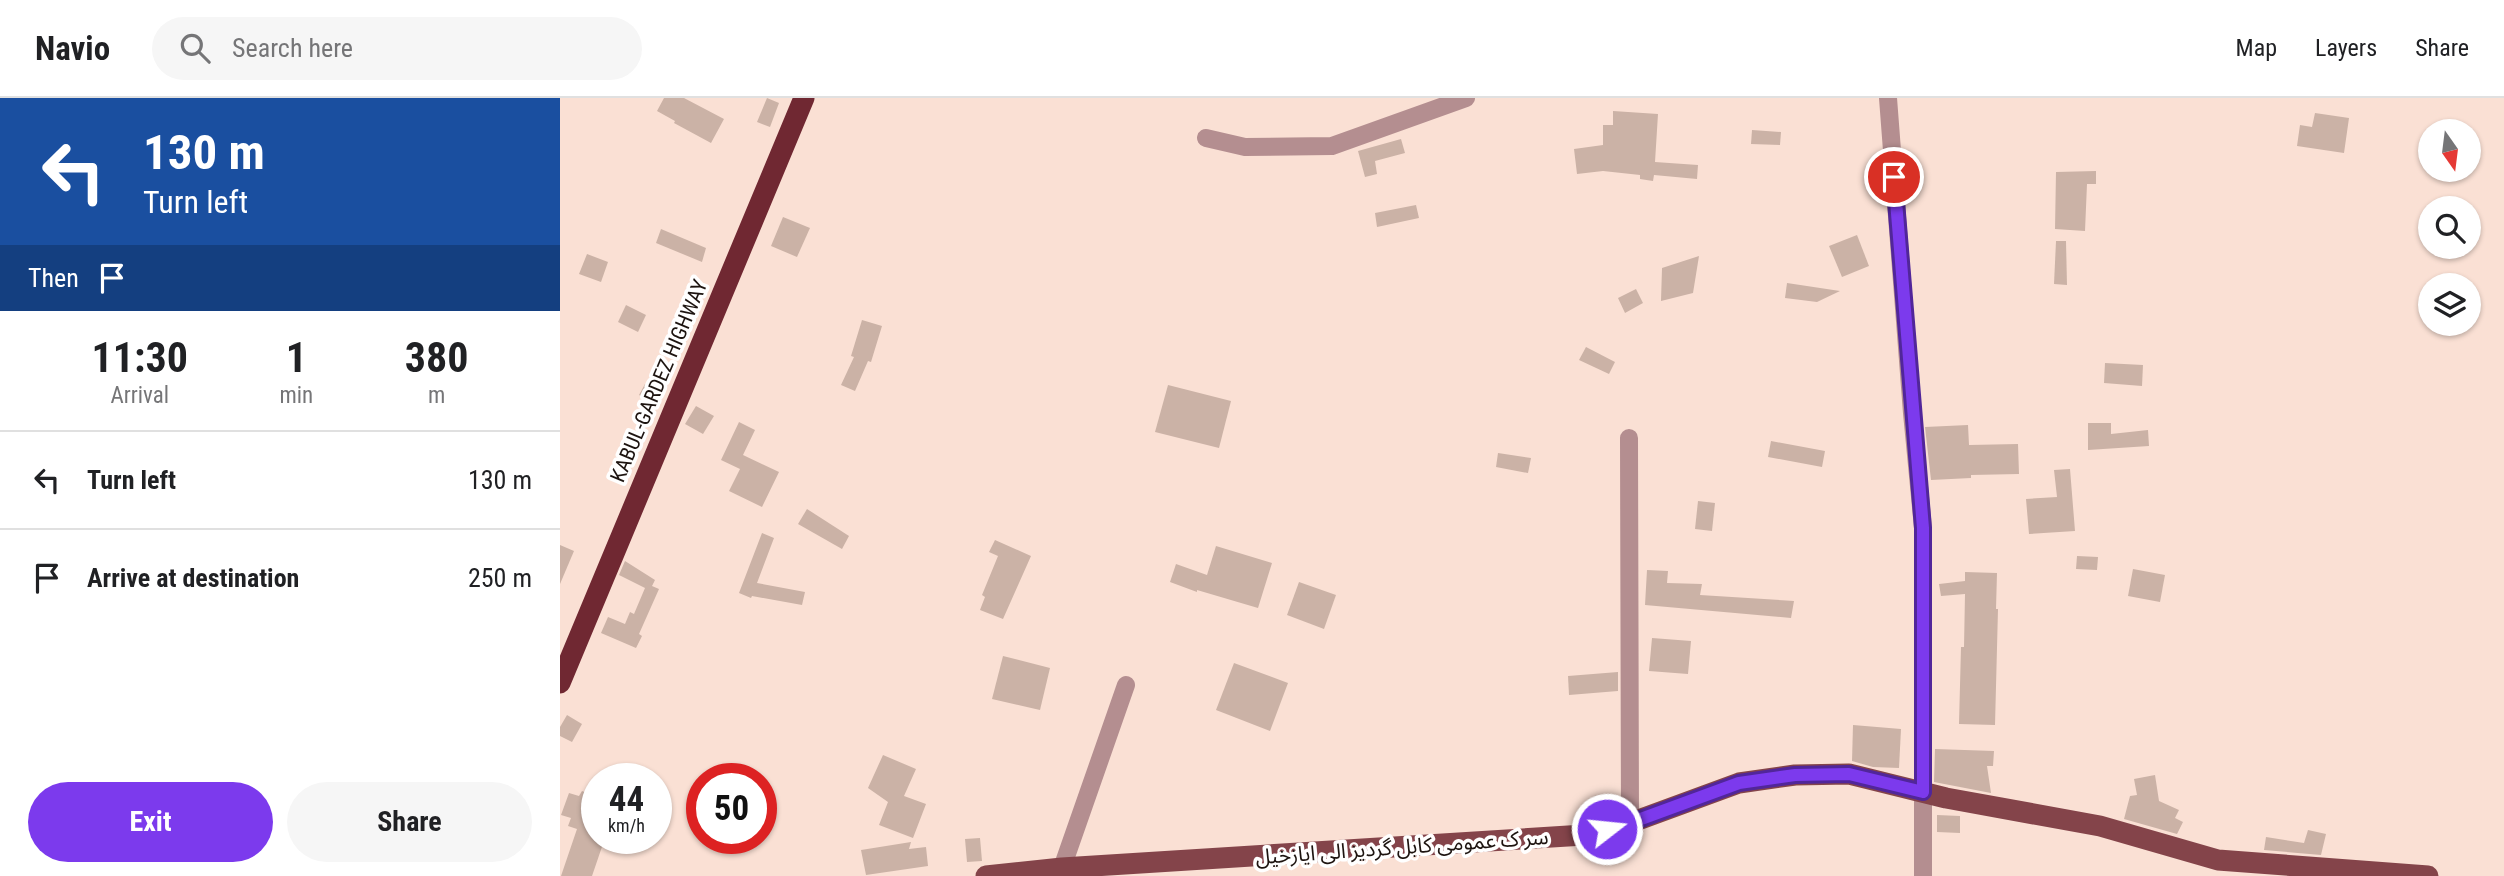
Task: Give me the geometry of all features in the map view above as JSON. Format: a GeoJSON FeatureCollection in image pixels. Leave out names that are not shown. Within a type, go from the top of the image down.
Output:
{"type":"FeatureCollection","features":[{"type":"Feature","properties":{"kind":"highway","name":"KABUL-GARDEZ HIGHWAY"},"geometry":{"type":"LineString","coordinates":[[560,683],[804,98]]}},
{"type":"Feature","properties":{"kind":"main road","name":"سر ک عمومی کابل گردیز الی ایازخیل"},"geometry":{"type":"LineString","coordinates":[[986,876],[1062,868],[1584,835],[1630,823],[1739,783],[1795,775],[1849,774],[1923,792],[2101,826],[2218,860],[2428,876]]}},
{"type":"Feature","properties":{"kind":"street"},"geometry":{"type":"LineString","coordinates":[[1206,138],[1245,147],[1332,146],[1465,98]]}},
{"type":"Feature","properties":{"kind":"street"},"geometry":{"type":"LineString","coordinates":[[1888,98],[1923,528],[1923,876]]}},
{"type":"Feature","properties":{"kind":"street"},"geometry":{"type":"LineString","coordinates":[[1629,438],[1630,823]]}},
{"type":"Feature","properties":{"kind":"street"},"geometry":{"type":"LineString","coordinates":[[1062,868],[1126,685]]}},
{"type":"Feature","properties":{"kind":"building"},"geometry":{"type":"Polygon","coordinates":[[[664,98],[684,98],[724,119],[711,143],[657,111],[664,98]]]}},
{"type":"Feature","properties":{"kind":"building"},"geometry":{"type":"Polygon","coordinates":[[[767,98],[779,103],[770,127],[757,122],[767,98]]]}},
{"type":"Feature","properties":{"kind":"building"},"geometry":{"type":"Polygon","coordinates":[[[1613,111],[1658,114],[1655,162],[1698,165],[1697,179],[1654,175],[1653,181],[1640,179],[1640,175],[1603,171],[1577,174],[1574,149],[1603,145],[1603,125],[1613,125],[1613,111]]]}},
{"type":"Feature","properties":{"kind":"building"},"geometry":{"type":"Polygon","coordinates":[[[2315,113],[2349,118],[2344,153],[2297,146],[2300,125],[2312,127],[2315,113]]]}},
{"type":"Feature","properties":{"kind":"building"},"geometry":{"type":"Polygon","coordinates":[[[1752,130],[1781,132],[1780,145],[1751,144],[1752,130]]]}},
{"type":"Feature","properties":{"kind":"building"},"geometry":{"type":"Polygon","coordinates":[[[1401,139],[1405,153],[1375,161],[1377,174],[1365,177],[1358,151],[1401,139]]]}},
{"type":"Feature","properties":{"kind":"building"},"geometry":{"type":"Polygon","coordinates":[[[2096,171],[2096,184],[2087,184],[2085,231],[2055,229],[2056,172],[2096,171]]]}},
{"type":"Feature","properties":{"kind":"building"},"geometry":{"type":"Polygon","coordinates":[[[1416,205],[1419,218],[1377,227],[1375,213],[1416,205]]]}},
{"type":"Feature","properties":{"kind":"building"},"geometry":{"type":"Polygon","coordinates":[[[783,217],[810,228],[797,257],[771,246],[783,217]]]}},
{"type":"Feature","properties":{"kind":"building"},"geometry":{"type":"Polygon","coordinates":[[[661,229],[706,248],[702,262],[656,243],[661,229]]]}},
{"type":"Feature","properties":{"kind":"building"},"geometry":{"type":"Polygon","coordinates":[[[1857,235],[1869,266],[1842,277],[1829,246],[1857,235]]]}},
{"type":"Feature","properties":{"kind":"building"},"geometry":{"type":"Polygon","coordinates":[[[2056,241],[2066,241],[2067,285],[2054,284],[2056,241]]]}},
{"type":"Feature","properties":{"kind":"building"},"geometry":{"type":"Polygon","coordinates":[[[587,254],[608,262],[601,282],[579,274],[587,254]]]}},
{"type":"Feature","properties":{"kind":"building"},"geometry":{"type":"Polygon","coordinates":[[[1699,256],[1693,293],[1661,301],[1662,268],[1699,256]]]}},
{"type":"Feature","properties":{"kind":"building"},"geometry":{"type":"Polygon","coordinates":[[[1787,283],[1840,291],[1817,302],[1785,298],[1787,283]]]}},
{"type":"Feature","properties":{"kind":"building"},"geometry":{"type":"Polygon","coordinates":[[[1636,289],[1643,303],[1625,313],[1618,298],[1636,289]]]}},
{"type":"Feature","properties":{"kind":"building"},"geometry":{"type":"Polygon","coordinates":[[[626,305],[646,315],[638,332],[618,322],[626,305]]]}},
{"type":"Feature","properties":{"kind":"building"},"geometry":{"type":"Polygon","coordinates":[[[862,320],[882,326],[871,362],[868,361],[855,391],[841,385],[854,357],[851,356],[862,320]]]}},
{"type":"Feature","properties":{"kind":"building"},"geometry":{"type":"Polygon","coordinates":[[[1586,347],[1615,362],[1609,374],[1579,360],[1586,347]]]}},
{"type":"Feature","properties":{"kind":"building"},"geometry":{"type":"Polygon","coordinates":[[[2105,363],[2143,365],[2142,386],[2104,383],[2105,363]]]}},
{"type":"Feature","properties":{"kind":"building"},"geometry":{"type":"Polygon","coordinates":[[[645,384],[661,391],[655,403],[639,395],[645,384]]]}},
{"type":"Feature","properties":{"kind":"building"},"geometry":{"type":"Polygon","coordinates":[[[1168,385],[1231,401],[1219,448],[1155,432],[1168,385]]]}},
{"type":"Feature","properties":{"kind":"building"},"geometry":{"type":"Polygon","coordinates":[[[696,406],[714,416],[703,434],[685,424],[696,406]]]}},
{"type":"Feature","properties":{"kind":"building"},"geometry":{"type":"Polygon","coordinates":[[[739,422],[755,430],[743,455],[779,472],[762,507],[729,491],[740,469],[721,460],[739,422]]]}},
{"type":"Feature","properties":{"kind":"building"},"geometry":{"type":"Polygon","coordinates":[[[2088,423],[2111,423],[2111,434],[2148,430],[2149,446],[2088,450],[2088,423]]]}},
{"type":"Feature","properties":{"kind":"building"},"geometry":{"type":"Polygon","coordinates":[[[1968,425],[1969,445],[2018,444],[2019,474],[1971,475],[1971,478],[1931,480],[1925,427],[1968,425]]]}},
{"type":"Feature","properties":{"kind":"building"},"geometry":{"type":"Polygon","coordinates":[[[1771,441],[1825,451],[1822,467],[1768,457],[1771,441]]]}},
{"type":"Feature","properties":{"kind":"building"},"geometry":{"type":"Polygon","coordinates":[[[1498,453],[1531,458],[1528,473],[1496,467],[1498,453]]]}},
{"type":"Feature","properties":{"kind":"building"},"geometry":{"type":"Polygon","coordinates":[[[2070,469],[2075,531],[2029,534],[2026,499],[2057,497],[2054,470],[2070,469]]]}},
{"type":"Feature","properties":{"kind":"building"},"geometry":{"type":"Polygon","coordinates":[[[1698,501],[1715,503],[1712,531],[1695,529],[1698,501]]]}},
{"type":"Feature","properties":{"kind":"building"},"geometry":{"type":"Polygon","coordinates":[[[807,509],[849,536],[842,549],[798,524],[807,509]]]}},
{"type":"Feature","properties":{"kind":"building"},"geometry":{"type":"Polygon","coordinates":[[[762,533],[774,538],[757,583],[805,592],[802,605],[752,596],[751,598],[739,593],[762,533]]]}},
{"type":"Feature","properties":{"kind":"building"},"geometry":{"type":"Polygon","coordinates":[[[995,540],[1031,556],[1003,619],[980,610],[985,597],[982,595],[998,556],[989,552],[995,540]]]}},
{"type":"Feature","properties":{"kind":"building"},"geometry":{"type":"Polygon","coordinates":[[[560,545],[574,551],[560,584],[560,545]]]}},
{"type":"Feature","properties":{"kind":"building"},"geometry":{"type":"Polygon","coordinates":[[[1216,546],[1272,563],[1258,608],[1170,582],[1176,564],[1207,575],[1216,546]]]}},
{"type":"Feature","properties":{"kind":"building"},"geometry":{"type":"Polygon","coordinates":[[[2077,556],[2098,557],[2097,570],[2076,569],[2077,556]]]}},
{"type":"Feature","properties":{"kind":"building"},"geometry":{"type":"Polygon","coordinates":[[[625,561],[655,580],[652,586],[659,589],[639,634],[642,636],[636,648],[601,633],[608,617],[625,624],[630,612],[634,614],[645,588],[619,575],[625,561]]]}},
{"type":"Feature","properties":{"kind":"building"},"geometry":{"type":"Polygon","coordinates":[[[2133,569],[2165,575],[2160,602],[2128,596],[2133,569]]]}},
{"type":"Feature","properties":{"kind":"building"},"geometry":{"type":"Polygon","coordinates":[[[1647,570],[1668,571],[1667,583],[1702,584],[1700,595],[1794,601],[1791,618],[1645,605],[1647,570]]]}},
{"type":"Feature","properties":{"kind":"building"},"geometry":{"type":"Polygon","coordinates":[[[1965,572],[1997,573],[1995,725],[1959,724],[1965,594],[1941,596],[1939,584],[1965,581],[1965,572]]]}},
{"type":"Feature","properties":{"kind":"building"},"geometry":{"type":"Polygon","coordinates":[[[1299,582],[1336,595],[1324,629],[1287,615],[1299,582]]]}},
{"type":"Feature","properties":{"kind":"building"},"geometry":{"type":"Polygon","coordinates":[[[1652,638],[1691,641],[1688,674],[1649,671],[1652,638]]]}},
{"type":"Feature","properties":{"kind":"building"},"geometry":{"type":"Polygon","coordinates":[[[1003,656],[1050,668],[1040,710],[992,699],[1003,656]]]}},
{"type":"Feature","properties":{"kind":"building"},"geometry":{"type":"Polygon","coordinates":[[[1234,663],[1288,683],[1270,731],[1216,710],[1234,663]]]}},
{"type":"Feature","properties":{"kind":"building"},"geometry":{"type":"Polygon","coordinates":[[[1618,672],[1618,691],[1569,695],[1568,676],[1618,672]]]}},
{"type":"Feature","properties":{"kind":"building"},"geometry":{"type":"Polygon","coordinates":[[[567,715],[582,724],[572,742],[560,736],[560,727],[567,715]]]}},
{"type":"Feature","properties":{"kind":"building"},"geometry":{"type":"Polygon","coordinates":[[[1853,725],[1901,729],[1899,768],[1873,767],[1852,761],[1853,725]]]}},
{"type":"Feature","properties":{"kind":"building"},"geometry":{"type":"Polygon","coordinates":[[[1935,749],[1994,751],[1993,766],[1987,766],[1991,793],[1934,782],[1935,749]]]}},
{"type":"Feature","properties":{"kind":"building"},"geometry":{"type":"Polygon","coordinates":[[[883,755],[916,769],[904,796],[926,804],[913,838],[879,825],[888,802],[868,788],[883,755]]]}},
{"type":"Feature","properties":{"kind":"building"},"geometry":{"type":"Polygon","coordinates":[[[2155,775],[2159,801],[2179,810],[2175,818],[2183,822],[2177,834],[2124,819],[2130,796],[2137,795],[2134,779],[2155,775]]]}},
{"type":"Feature","properties":{"kind":"building"},"geometry":{"type":"Polygon","coordinates":[[[569,793],[579,796],[581,793],[581,854],[600,854],[592,876],[561,876],[577,829],[568,826],[571,818],[561,815],[569,793]]]}},
{"type":"Feature","properties":{"kind":"building"},"geometry":{"type":"Polygon","coordinates":[[[1937,815],[1960,816],[1960,833],[1937,832],[1937,815]]]}},
{"type":"Feature","properties":{"kind":"building"},"geometry":{"type":"Polygon","coordinates":[[[2308,830],[2326,834],[2321,855],[2264,850],[2266,837],[2304,843],[2308,830]]]}},
{"type":"Feature","properties":{"kind":"building"},"geometry":{"type":"Polygon","coordinates":[[[980,838],[982,861],[967,862],[965,839],[980,838]]]}},
{"type":"Feature","properties":{"kind":"building"},"geometry":{"type":"Polygon","coordinates":[[[911,842],[909,849],[926,847],[928,866],[866,875],[861,850],[911,842]]]}},
{"type":"Feature","properties":{"kind":"route"},"geometry":{"type":"LineString","coordinates":[[1607,829],[1739,783],[1795,775],[1849,774],[1923,792],[1923,528],[1894,177]]}}]}
